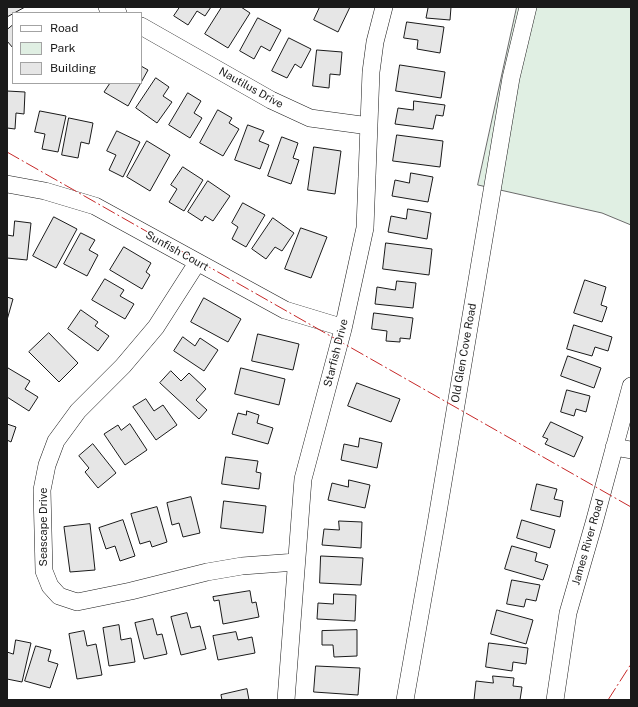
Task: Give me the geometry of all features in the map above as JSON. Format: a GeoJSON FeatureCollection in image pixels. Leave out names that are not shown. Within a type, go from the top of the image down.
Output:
{"type":"FeatureCollection","features":[{"type":"Feature","properties":{"kind":"street"},"geometry":{"type":"LineString","coordinates":[[107,7],[116,12]]}},
{"type":"Feature","properties":{"kind":"street","name":"Starfish Drive"},"geometry":{"type":"LineString","coordinates":[[286,700],[303,480],[343,328],[365,228],[371,72],[375,42],[384,7]]}},
{"type":"Feature","properties":{"kind":"street","name":"Old Glen Cove Road"},"geometry":{"type":"LineString","coordinates":[[405,700],[511,78],[528,7]]}},
{"type":"Feature","properties":{"kind":"street","name":"Nautilus Drive"},"geometry":{"type":"LineString","coordinates":[[142,27],[271,100],[310,118],[369,126]]}},
{"type":"Feature","properties":{"kind":"street","name":"Sunfish Court"},"geometry":{"type":"LineString","coordinates":[[7,184],[45,191],[95,206],[197,263],[286,310],[343,328]]}},
{"type":"Feature","properties":{"kind":"street","name":"Seascape Drive"},"geometry":{"type":"LineString","coordinates":[[197,263],[156,327],[123,366],[78,411],[56,441],[47,465],[42,490],[44,571],[50,586],[58,596],[77,602],[131,591],[214,570],[242,566],[296,562]]}},
{"type":"Feature","properties":{"kind":"street","name":"James River Road"},"geometry":{"type":"LineString","coordinates":[[555,700],[568,614],[631,386]]}},
{"type":"Feature","properties":{"kind":"street"},"geometry":{"type":"LineString","coordinates":[[614,447],[631,450]]}},
{"type":"Feature","properties":{"kind":"green space"},"geometry":{"type":"Polygon","coordinates":[[[517,7],[631,7],[631,225],[602,213],[478,185],[517,7]]]}},
{"type":"Feature","properties":{"kind":"building"},"geometry":{"type":"Polygon","coordinates":[[[7,7],[25,7],[16,12],[12,12],[12,14],[7,17],[7,7]]]}},
{"type":"Feature","properties":{"kind":"building"},"geometry":{"type":"Polygon","coordinates":[[[180,7],[211,7],[205,16],[197,11],[188,25],[174,16],[180,7]]]}},
{"type":"Feature","properties":{"kind":"building"},"geometry":{"type":"Polygon","coordinates":[[[222,7],[241,7],[250,13],[228,48],[205,34],[222,7]]]}},
{"type":"Feature","properties":{"kind":"building"},"geometry":{"type":"Polygon","coordinates":[[[320,7],[350,7],[338,32],[314,20],[320,7]]]}},
{"type":"Feature","properties":{"kind":"building"},"geometry":{"type":"Polygon","coordinates":[[[419,7],[451,7],[450,20],[426,18],[428,8],[419,7]]]}},
{"type":"Feature","properties":{"kind":"building"},"geometry":{"type":"Polygon","coordinates":[[[258,18],[281,30],[270,51],[261,46],[254,59],[240,51],[258,18]]]}},
{"type":"Feature","properties":{"kind":"building"},"geometry":{"type":"Polygon","coordinates":[[[407,22],[444,27],[440,53],[417,49],[418,40],[404,38],[407,22]]]}},
{"type":"Feature","properties":{"kind":"building"},"geometry":{"type":"Polygon","coordinates":[[[12,26],[12,47],[7,41],[7,30],[12,26]]]}},
{"type":"Feature","properties":{"kind":"building"},"geometry":{"type":"Polygon","coordinates":[[[289,38],[311,49],[301,68],[295,64],[287,78],[272,71],[289,38]]]}},
{"type":"Feature","properties":{"kind":"building"},"geometry":{"type":"Polygon","coordinates":[[[317,50],[342,52],[340,75],[330,74],[329,88],[313,86],[317,50]]]}},
{"type":"Feature","properties":{"kind":"building"},"geometry":{"type":"Polygon","coordinates":[[[400,65],[445,72],[441,98],[396,91],[400,65]]]}},
{"type":"Feature","properties":{"kind":"building"},"geometry":{"type":"Polygon","coordinates":[[[142,67],[148,70],[142,81],[142,67]]]}},
{"type":"Feature","properties":{"kind":"building"},"geometry":{"type":"Polygon","coordinates":[[[156,78],[169,87],[163,96],[172,102],[157,123],[136,108],[156,78]]]}},
{"type":"Feature","properties":{"kind":"building"},"geometry":{"type":"Polygon","coordinates":[[[109,84],[140,84],[128,106],[104,92],[109,84]]]}},
{"type":"Feature","properties":{"kind":"building"},"geometry":{"type":"Polygon","coordinates":[[[7,91],[25,92],[24,114],[16,113],[15,129],[7,128],[7,91]]]}},
{"type":"Feature","properties":{"kind":"building"},"geometry":{"type":"Polygon","coordinates":[[[188,93],[201,101],[194,113],[202,118],[190,138],[169,125],[188,93]]]}},
{"type":"Feature","properties":{"kind":"building"},"geometry":{"type":"Polygon","coordinates":[[[414,101],[445,105],[443,116],[436,115],[433,129],[395,124],[398,108],[413,110],[414,101]]]}},
{"type":"Feature","properties":{"kind":"building"},"geometry":{"type":"Polygon","coordinates":[[[218,110],[232,118],[229,123],[239,129],[223,156],[200,143],[218,110]]]}},
{"type":"Feature","properties":{"kind":"building"},"geometry":{"type":"Polygon","coordinates":[[[40,111],[66,116],[58,152],[42,149],[45,134],[35,132],[40,111]]]}},
{"type":"Feature","properties":{"kind":"building"},"geometry":{"type":"Polygon","coordinates":[[[69,118],[93,123],[89,144],[81,142],[78,158],[62,155],[69,118]]]}},
{"type":"Feature","properties":{"kind":"building"},"geometry":{"type":"Polygon","coordinates":[[[248,125],[264,131],[259,141],[269,145],[260,169],[235,160],[248,125]]]}},
{"type":"Feature","properties":{"kind":"building"},"geometry":{"type":"Polygon","coordinates":[[[117,131],[140,142],[123,177],[109,170],[116,155],[107,151],[117,131]]]}},
{"type":"Feature","properties":{"kind":"building"},"geometry":{"type":"Polygon","coordinates":[[[397,135],[443,141],[440,167],[393,161],[397,135]]]}},
{"type":"Feature","properties":{"kind":"building"},"geometry":{"type":"Polygon","coordinates":[[[282,137],[298,143],[293,158],[299,160],[291,184],[268,176],[282,137]]]}},
{"type":"Feature","properties":{"kind":"building"},"geometry":{"type":"Polygon","coordinates":[[[147,141],[170,155],[150,191],[127,177],[147,141]]]}},
{"type":"Feature","properties":{"kind":"building"},"geometry":{"type":"Polygon","coordinates":[[[314,147],[341,151],[335,194],[308,190],[314,147]]]}},
{"type":"Feature","properties":{"kind":"building"},"geometry":{"type":"Polygon","coordinates":[[[183,167],[203,180],[184,211],[169,202],[177,189],[171,185],[183,167]]]}},
{"type":"Feature","properties":{"kind":"building"},"geometry":{"type":"Polygon","coordinates":[[[411,173],[433,177],[428,202],[392,196],[395,180],[409,183],[411,173]]]}},
{"type":"Feature","properties":{"kind":"building"},"geometry":{"type":"Polygon","coordinates":[[[208,181],[230,196],[213,221],[205,216],[202,221],[188,212],[208,181]]]}},
{"type":"Feature","properties":{"kind":"building"},"geometry":{"type":"Polygon","coordinates":[[[243,203],[265,215],[246,247],[232,239],[238,227],[232,223],[243,203]]]}},
{"type":"Feature","properties":{"kind":"building"},"geometry":{"type":"Polygon","coordinates":[[[408,209],[431,213],[427,239],[388,232],[391,216],[406,219],[408,209]]]}},
{"type":"Feature","properties":{"kind":"building"},"geometry":{"type":"Polygon","coordinates":[[[54,217],[77,229],[56,268],[33,256],[54,217]]]}},
{"type":"Feature","properties":{"kind":"building"},"geometry":{"type":"Polygon","coordinates":[[[273,218],[294,233],[282,251],[275,247],[266,259],[252,249],[273,218]]]}},
{"type":"Feature","properties":{"kind":"building"},"geometry":{"type":"Polygon","coordinates":[[[15,221],[31,223],[27,260],[7,258],[7,235],[13,236],[15,221]]]}},
{"type":"Feature","properties":{"kind":"building"},"geometry":{"type":"Polygon","coordinates":[[[301,228],[327,237],[311,278],[285,269],[301,228]]]}},
{"type":"Feature","properties":{"kind":"building"},"geometry":{"type":"Polygon","coordinates":[[[81,233],[95,240],[89,250],[98,255],[87,276],[64,264],[81,233]]]}},
{"type":"Feature","properties":{"kind":"building"},"geometry":{"type":"Polygon","coordinates":[[[386,243],[432,249],[429,275],[383,269],[386,243]]]}},
{"type":"Feature","properties":{"kind":"building"},"geometry":{"type":"Polygon","coordinates":[[[124,247],[151,263],[146,272],[150,275],[142,289],[110,270],[124,247]]]}},
{"type":"Feature","properties":{"kind":"building"},"geometry":{"type":"Polygon","coordinates":[[[105,279],[124,290],[120,296],[134,304],[125,319],[92,300],[105,279]]]}},
{"type":"Feature","properties":{"kind":"building"},"geometry":{"type":"Polygon","coordinates":[[[585,280],[606,287],[601,305],[607,307],[602,322],[574,313],[585,280]]]}},
{"type":"Feature","properties":{"kind":"building"},"geometry":{"type":"Polygon","coordinates":[[[397,281],[416,283],[413,308],[375,304],[377,287],[395,290],[397,281]]]}},
{"type":"Feature","properties":{"kind":"building"},"geometry":{"type":"Polygon","coordinates":[[[7,297],[13,299],[7,320],[7,297]]]}},
{"type":"Feature","properties":{"kind":"building"},"geometry":{"type":"Polygon","coordinates":[[[204,298],[241,319],[228,342],[191,322],[204,298]]]}},
{"type":"Feature","properties":{"kind":"building"},"geometry":{"type":"Polygon","coordinates":[[[81,310],[98,322],[95,326],[109,336],[98,351],[68,329],[81,310]]]}},
{"type":"Feature","properties":{"kind":"building"},"geometry":{"type":"Polygon","coordinates":[[[374,313],[413,318],[410,339],[400,338],[400,342],[386,341],[387,331],[372,329],[374,313]]]}},
{"type":"Feature","properties":{"kind":"building"},"geometry":{"type":"Polygon","coordinates":[[[574,325],[612,337],[608,351],[595,347],[592,356],[567,349],[574,325]]]}},
{"type":"Feature","properties":{"kind":"building"},"geometry":{"type":"Polygon","coordinates":[[[49,333],[78,363],[59,382],[29,352],[49,333]]]}},
{"type":"Feature","properties":{"kind":"building"},"geometry":{"type":"Polygon","coordinates":[[[258,334],[299,344],[293,370],[252,361],[258,334]]]}},
{"type":"Feature","properties":{"kind":"building"},"geometry":{"type":"Polygon","coordinates":[[[183,337],[195,346],[200,338],[218,350],[204,371],[174,351],[183,337]]]}},
{"type":"Feature","properties":{"kind":"building"},"geometry":{"type":"Polygon","coordinates":[[[568,356],[601,368],[594,388],[561,376],[568,356]]]}},
{"type":"Feature","properties":{"kind":"building"},"geometry":{"type":"Polygon","coordinates":[[[8,368],[30,381],[25,389],[38,397],[29,411],[7,397],[8,368]]]}},
{"type":"Feature","properties":{"kind":"building"},"geometry":{"type":"Polygon","coordinates":[[[241,368],[285,379],[279,405],[235,394],[241,368]]]}},
{"type":"Feature","properties":{"kind":"building"},"geometry":{"type":"Polygon","coordinates":[[[171,371],[181,381],[189,373],[206,389],[196,400],[207,410],[199,419],[160,383],[171,371]]]}},
{"type":"Feature","properties":{"kind":"building"},"geometry":{"type":"Polygon","coordinates":[[[357,383],[400,399],[391,422],[348,406],[357,383]]]}},
{"type":"Feature","properties":{"kind":"building"},"geometry":{"type":"Polygon","coordinates":[[[567,390],[590,396],[586,412],[576,409],[574,416],[561,412],[567,390]]]}},
{"type":"Feature","properties":{"kind":"building"},"geometry":{"type":"Polygon","coordinates":[[[146,399],[154,411],[163,405],[177,425],[156,440],[133,407],[146,399]]]}},
{"type":"Feature","properties":{"kind":"building"},"geometry":{"type":"Polygon","coordinates":[[[247,411],[259,415],[257,423],[273,428],[268,444],[232,434],[238,413],[246,415],[247,411]]]}},
{"type":"Feature","properties":{"kind":"building"},"geometry":{"type":"Polygon","coordinates":[[[551,422],[583,437],[574,457],[545,444],[548,439],[543,437],[551,422]]]}},
{"type":"Feature","properties":{"kind":"building"},"geometry":{"type":"Polygon","coordinates":[[[7,424],[16,427],[11,442],[7,440],[7,424]]]}},
{"type":"Feature","properties":{"kind":"building"},"geometry":{"type":"Polygon","coordinates":[[[130,424],[147,450],[125,465],[104,434],[118,425],[121,430],[130,424]]]}},
{"type":"Feature","properties":{"kind":"building"},"geometry":{"type":"Polygon","coordinates":[[[360,438],[382,443],[377,468],[341,460],[344,444],[358,447],[360,438]]]}},
{"type":"Feature","properties":{"kind":"building"},"geometry":{"type":"Polygon","coordinates":[[[93,444],[116,473],[98,488],[85,472],[89,468],[79,456],[93,444]]]}},
{"type":"Feature","properties":{"kind":"building"},"geometry":{"type":"Polygon","coordinates":[[[226,457],[258,461],[256,472],[261,473],[259,489],[222,484],[226,457]]]}},
{"type":"Feature","properties":{"kind":"building"},"geometry":{"type":"Polygon","coordinates":[[[349,480],[370,485],[365,508],[328,500],[332,483],[348,487],[349,480]]]}},
{"type":"Feature","properties":{"kind":"building"},"geometry":{"type":"Polygon","coordinates":[[[537,484],[557,489],[554,499],[563,501],[560,517],[531,510],[537,484]]]}},
{"type":"Feature","properties":{"kind":"building"},"geometry":{"type":"Polygon","coordinates":[[[191,497],[200,533],[183,537],[179,523],[172,525],[167,503],[191,497]]]}},
{"type":"Feature","properties":{"kind":"building"},"geometry":{"type":"Polygon","coordinates":[[[224,501],[266,506],[263,533],[221,528],[224,501]]]}},
{"type":"Feature","properties":{"kind":"building"},"geometry":{"type":"Polygon","coordinates":[[[157,507],[167,542],[152,547],[150,541],[140,544],[131,514],[157,507]]]}},
{"type":"Feature","properties":{"kind":"building"},"geometry":{"type":"Polygon","coordinates":[[[123,520],[135,556],[120,561],[115,546],[106,549],[99,528],[123,520]]]}},
{"type":"Feature","properties":{"kind":"building"},"geometry":{"type":"Polygon","coordinates":[[[522,520],[555,530],[550,548],[517,538],[522,520]]]}},
{"type":"Feature","properties":{"kind":"building"},"geometry":{"type":"Polygon","coordinates":[[[339,521],[362,522],[361,548],[322,545],[324,529],[339,530],[339,521]]]}},
{"type":"Feature","properties":{"kind":"building"},"geometry":{"type":"Polygon","coordinates":[[[90,524],[95,570],[70,572],[64,527],[90,524]]]}},
{"type":"Feature","properties":{"kind":"building"},"geometry":{"type":"Polygon","coordinates":[[[512,546],[537,553],[535,561],[548,565],[543,580],[505,569],[512,546]]]}},
{"type":"Feature","properties":{"kind":"building"},"geometry":{"type":"Polygon","coordinates":[[[321,556],[363,558],[361,585],[320,583],[321,556]]]}},
{"type":"Feature","properties":{"kind":"building"},"geometry":{"type":"Polygon","coordinates":[[[512,580],[540,585],[536,601],[526,599],[524,607],[507,604],[512,580]]]}},
{"type":"Feature","properties":{"kind":"building"},"geometry":{"type":"Polygon","coordinates":[[[250,591],[252,603],[256,602],[259,617],[223,624],[219,600],[214,601],[213,597],[250,591]]]}},
{"type":"Feature","properties":{"kind":"building"},"geometry":{"type":"Polygon","coordinates":[[[334,594],[356,595],[355,621],[317,619],[318,603],[333,604],[334,594]]]}},
{"type":"Feature","properties":{"kind":"building"},"geometry":{"type":"Polygon","coordinates":[[[497,610],[533,620],[526,644],[491,634],[497,610]]]}},
{"type":"Feature","properties":{"kind":"building"},"geometry":{"type":"Polygon","coordinates":[[[187,613],[191,628],[200,626],[206,649],[181,655],[171,617],[187,613]]]}},
{"type":"Feature","properties":{"kind":"building"},"geometry":{"type":"Polygon","coordinates":[[[153,619],[157,635],[162,634],[167,654],[144,659],[135,623],[153,619]]]}},
{"type":"Feature","properties":{"kind":"building"},"geometry":{"type":"Polygon","coordinates":[[[119,625],[121,640],[131,638],[135,662],[109,666],[103,628],[119,625]]]}},
{"type":"Feature","properties":{"kind":"building"},"geometry":{"type":"Polygon","coordinates":[[[357,630],[357,656],[334,657],[333,645],[322,645],[322,631],[357,630]]]}},
{"type":"Feature","properties":{"kind":"building"},"geometry":{"type":"Polygon","coordinates":[[[84,631],[87,646],[96,644],[102,675],[77,679],[69,634],[84,631]]]}},
{"type":"Feature","properties":{"kind":"building"},"geometry":{"type":"Polygon","coordinates":[[[236,632],[238,640],[252,637],[255,653],[218,660],[213,636],[236,632]]]}},
{"type":"Feature","properties":{"kind":"building"},"geometry":{"type":"Polygon","coordinates":[[[16,640],[31,643],[22,682],[7,679],[7,652],[13,654],[16,640]]]}},
{"type":"Feature","properties":{"kind":"building"},"geometry":{"type":"Polygon","coordinates":[[[489,643],[528,648],[526,664],[513,662],[512,671],[486,667],[489,643]]]}},
{"type":"Feature","properties":{"kind":"building"},"geometry":{"type":"Polygon","coordinates":[[[36,646],[51,650],[48,661],[58,664],[50,688],[25,681],[36,646]]]}},
{"type":"Feature","properties":{"kind":"building"},"geometry":{"type":"Polygon","coordinates":[[[316,666],[360,668],[358,695],[314,692],[316,666]]]}},
{"type":"Feature","properties":{"kind":"building"},"geometry":{"type":"Polygon","coordinates":[[[493,676],[514,678],[513,686],[522,687],[520,700],[474,700],[476,681],[493,683],[493,676]]]}},
{"type":"Feature","properties":{"kind":"building"},"geometry":{"type":"Polygon","coordinates":[[[247,689],[249,700],[222,700],[221,695],[247,689]]]}},
{"type":"Feature","properties":{"kind":"power"},"geometry":{"type":"LineString","coordinates":[[7,152],[631,507]]}},
{"type":"Feature","properties":{"kind":"power"},"geometry":{"type":"LineString","coordinates":[[608,700],[631,664]]}}]}
